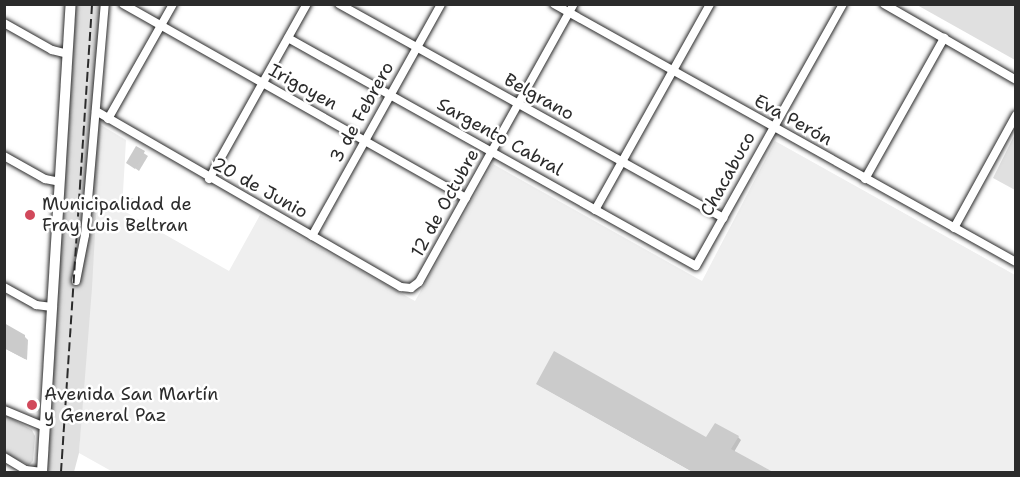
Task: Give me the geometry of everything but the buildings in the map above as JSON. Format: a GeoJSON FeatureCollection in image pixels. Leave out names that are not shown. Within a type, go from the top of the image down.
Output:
{"type":"FeatureCollection","features":[{"type":"Feature","properties":{"kind":"main road"},"geometry":{"type":"LineString","coordinates":[[42,472],[71,4]]}},
{"type":"Feature","properties":{"kind":"street"},"geometry":{"type":"LineString","coordinates":[[76,281],[85,235],[105,4]]}},
{"type":"Feature","properties":{"kind":"street","name":"Irigoyen"},"geometry":{"type":"LineString","coordinates":[[123,4],[466,198]]}},
{"type":"Feature","properties":{"kind":"street"},"geometry":{"type":"LineString","coordinates":[[108,119],[173,4]]}},
{"type":"Feature","properties":{"kind":"street"},"geometry":{"type":"LineString","coordinates":[[209,179],[307,4]]}},
{"type":"Feature","properties":{"kind":"street","name":"Belgrano"},"geometry":{"type":"LineString","coordinates":[[339,4],[723,218]]}},
{"type":"Feature","properties":{"kind":"street","name":"3 de Febrero"},"geometry":{"type":"LineString","coordinates":[[312,236],[441,4]]}},
{"type":"Feature","properties":{"kind":"street","name":"Eva Perón"},"geometry":{"type":"LineString","coordinates":[[554,4],[1016,262]]}},
{"type":"Feature","properties":{"kind":"street","name":"12 de Octubre"},"geometry":{"type":"LineString","coordinates":[[411,288],[419,282],[574,4]]}},
{"type":"Feature","properties":{"kind":"street"},"geometry":{"type":"LineString","coordinates":[[595,210],[710,4]]}},
{"type":"Feature","properties":{"kind":"street","name":"Chacabuco"},"geometry":{"type":"LineString","coordinates":[[696,266],[843,4]]}},
{"type":"Feature","properties":{"kind":"street"},"geometry":{"type":"LineString","coordinates":[[884,4],[1016,80]]}},
{"type":"Feature","properties":{"kind":"street"},"geometry":{"type":"LineString","coordinates":[[6,27],[52,50],[68,54]]}},
{"type":"Feature","properties":{"kind":"street","name":"Sargento Cabral"},"geometry":{"type":"LineString","coordinates":[[288,38],[696,266]]}},
{"type":"Feature","properties":{"kind":"street"},"geometry":{"type":"LineString","coordinates":[[865,179],[944,38]]}},
{"type":"Feature","properties":{"kind":"street","name":"20 de Junio"},"geometry":{"type":"LineString","coordinates":[[96,111],[209,179],[401,287],[411,288]]}},
{"type":"Feature","properties":{"kind":"street"},"geometry":{"type":"LineString","coordinates":[[954,228],[1016,115]]}},
{"type":"Feature","properties":{"kind":"street"},"geometry":{"type":"LineString","coordinates":[[4,156],[45,179],[60,182]]}},
{"type":"Feature","properties":{"kind":"street"},"geometry":{"type":"LineString","coordinates":[[4,287],[36,304],[52,307]]}},
{"type":"Feature","properties":{"kind":"street"},"geometry":{"type":"LineString","coordinates":[[4,410],[45,427]]}},
{"type":"Feature","properties":{"kind":"street"},"geometry":{"type":"LineString","coordinates":[[4,458],[26,470],[42,472]]}},
{"type":"Feature","properties":{"kind":"shaded area"},"geometry":{"type":"Polygon","coordinates":[[[71,5],[105,5],[96,111],[101,125],[92,288],[79,453],[74,472],[42,472],[71,5]]]}},
{"type":"Feature","properties":{"kind":"shaded area"},"geometry":{"type":"Polygon","coordinates":[[[917,5],[1015,5],[1015,60],[917,5]]]}},
{"type":"Feature","properties":{"kind":"shaded area"},"geometry":{"type":"Polygon","coordinates":[[[101,125],[126,140],[122,210],[229,271],[260,215],[415,301],[493,164],[702,281],[775,141],[1015,275],[1015,472],[113,472],[79,453],[101,125]]]}},
{"type":"Feature","properties":{"kind":"shaded area"},"geometry":{"type":"Polygon","coordinates":[[[1015,134],[1015,190],[993,178],[1015,134]]]}},
{"type":"Feature","properties":{"kind":"shaded area"},"geometry":{"type":"Polygon","coordinates":[[[4,414],[32,430],[35,436],[33,461],[29,465],[5,454],[4,414]]]}},
{"type":"Feature","properties":{"kind":"railway"},"geometry":{"type":"LineString","coordinates":[[61,472],[92,4]]}},
{"type":"Feature","properties":{"kind":"place","name":"Municipalidad de Fray Luis Beltran"},"geometry":{"type":"Point","coordinates":[30,215]}},
{"type":"Feature","properties":{"kind":"place","name":"Avenida San Martín y General Paz"},"geometry":{"type":"Point","coordinates":[32,405]}}]}
